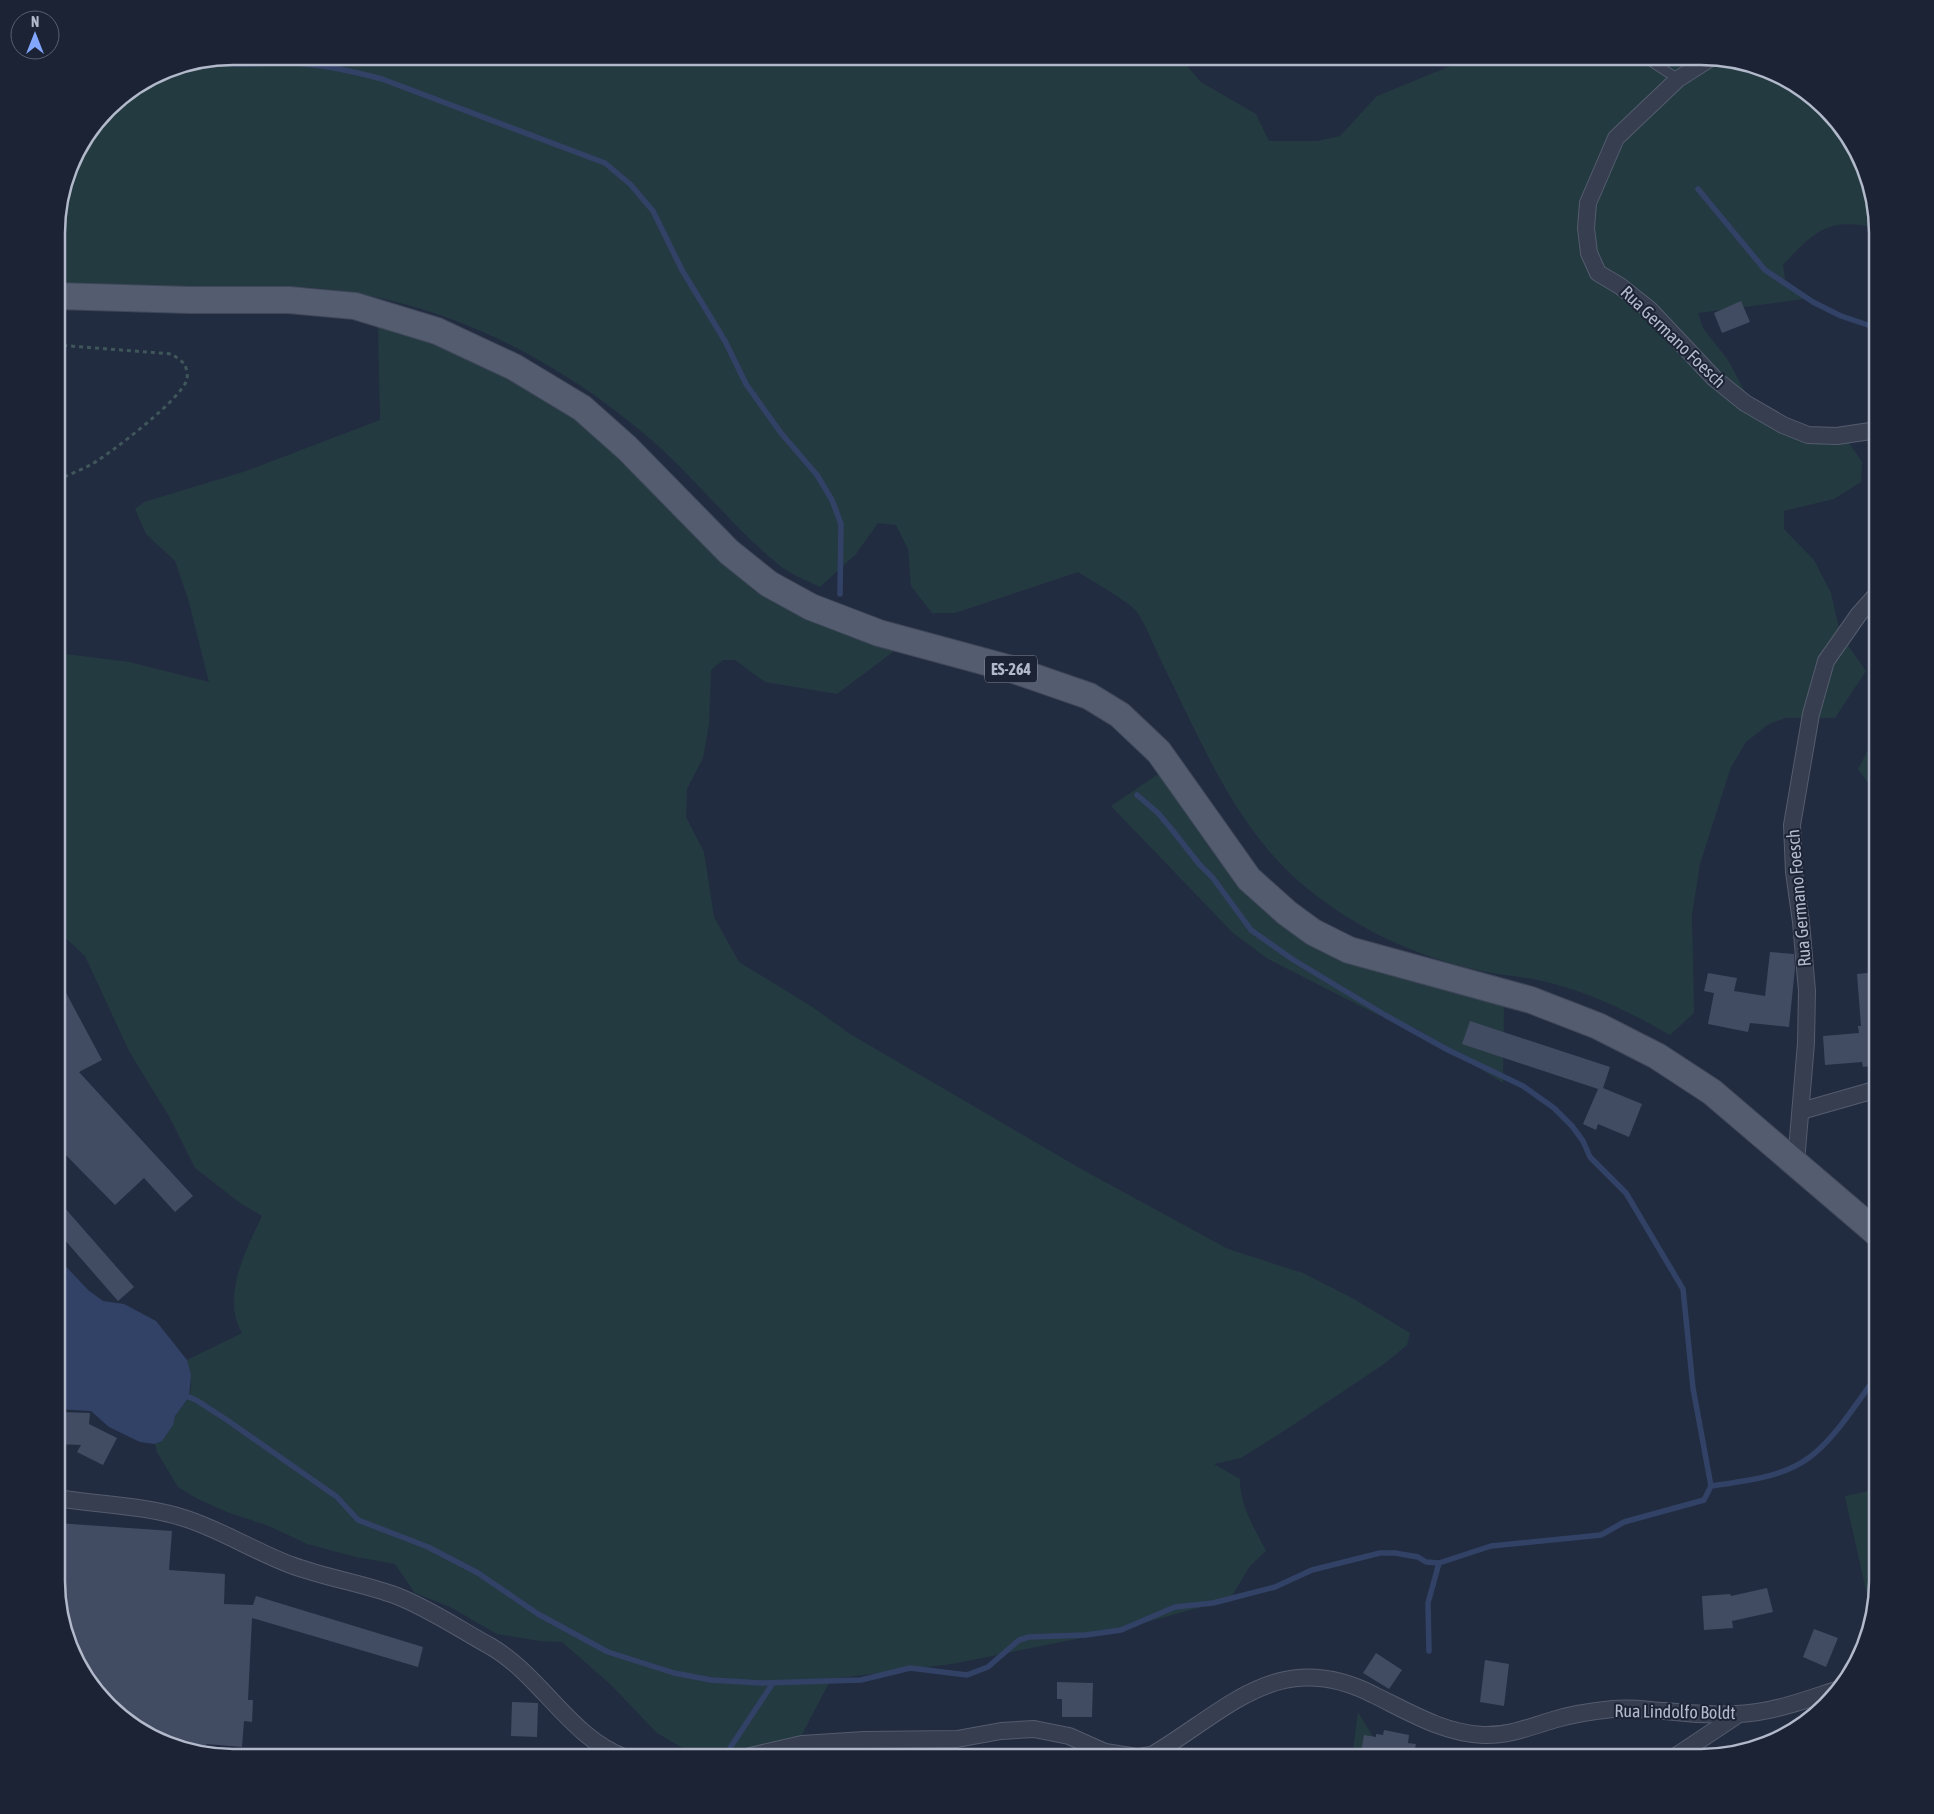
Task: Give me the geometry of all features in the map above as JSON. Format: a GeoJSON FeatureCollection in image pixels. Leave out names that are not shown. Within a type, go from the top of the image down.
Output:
{"type":"FeatureCollection","features":[{"type":"Feature","properties":{"kind":"main road","name":"ES-264"},"geometry":{"type":"LineString","coordinates":[[65,296],[289,300],[354,306],[437,331],[514,367],[588,414],[627,448],[729,552],[769,584],[811,607],[879,633],[1008,668],[1089,696],[1120,715],[1159,752],[1249,880],[1287,913],[1313,932],[1349,950],[1531,1000],[1598,1026],[1657,1056],[1712,1092],[1869,1226]]}},
{"type":"Feature","properties":{"kind":"street","name":"Rua Germano Foesch"},"geometry":{"type":"LineString","coordinates":[[1700,65],[1678,79],[1616,138],[1588,203],[1586,228],[1589,254],[1598,273],[1620,286],[1649,310],[1714,378],[1745,403],[1783,425],[1808,435],[1837,436],[1869,431]]}},
{"type":"Feature","properties":{"kind":"street","name":"Rua Germano Foesch"},"geometry":{"type":"LineString","coordinates":[[1796,1162],[1801,1111],[1807,991],[1801,922],[1794,872],[1792,825],[1811,714],[1826,661],[1859,614],[1869,603]]}},
{"type":"Feature","properties":{"kind":"street"},"geometry":{"type":"LineString","coordinates":[[1801,1111],[1869,1092]]}},
{"type":"Feature","properties":{"kind":"street"},"geometry":{"type":"LineString","coordinates":[[65,1499],[138,1507],[188,1519],[291,1565],[370,1586],[418,1605],[504,1656],[538,1683],[598,1749]]}},
{"type":"Feature","properties":{"kind":"street","name":"Rua Lindolfo Boldt"},"geometry":{"type":"LineString","coordinates":[[1161,1749],[1234,1700],[1261,1686],[1280,1680],[1302,1678],[1344,1682],[1369,1692],[1415,1716],[1459,1732],[1484,1735],[1509,1734],[1581,1714],[1615,1709],[1739,1714],[1780,1707],[1826,1693]]}},
{"type":"Feature","properties":{"kind":"street"},"geometry":{"type":"LineString","coordinates":[[1686,1749],[1739,1714]]}},
{"type":"Feature","properties":{"kind":"street","name":"Rua Lindolfo Boldt"},"geometry":{"type":"LineString","coordinates":[[781,1749],[802,1744],[834,1741],[957,1738],[1001,1731],[1034,1729],[1069,1736],[1098,1749]]}},
{"type":"Feature","properties":{"kind":"street"},"geometry":{"type":"LineString","coordinates":[[819,1749],[834,1741]]}},
{"type":"Feature","properties":{"kind":"lane"},"geometry":{"type":"LineString","coordinates":[[1657,65],[1678,79]]}},
{"type":"Feature","properties":{"kind":"path"},"geometry":{"type":"LineString","coordinates":[[65,346],[172,354],[185,364],[188,378],[181,391],[168,404],[111,450],[92,463],[65,476]]}},
{"type":"Feature","properties":{"kind":"shaded area"},"geometry":{"type":"Polygon","coordinates":[[[222,65],[1186,65],[1201,82],[1256,114],[1269,141],[1317,141],[1340,136],[1377,96],[1453,65],[1701,65],[1733,68],[1765,78],[1785,88],[1820,114],[1834,131],[1852,159],[1866,201],[1869,226],[1849,224],[1826,228],[1800,247],[1783,265],[1785,279],[1804,299],[1698,313],[1703,328],[1728,360],[1750,401],[1799,429],[1847,440],[1862,462],[1861,482],[1834,499],[1784,511],[1784,529],[1814,560],[1831,593],[1839,628],[1847,644],[1866,671],[1835,718],[1785,718],[1769,724],[1746,742],[1731,767],[1700,864],[1692,915],[1694,1013],[1670,1035],[1624,1010],[1575,990],[1534,979],[1497,974],[1456,965],[1407,948],[1360,925],[1316,895],[1295,878],[1273,856],[1236,806],[1206,753],[1137,612],[1118,597],[1078,572],[955,613],[932,613],[911,586],[908,549],[896,525],[878,523],[856,554],[820,587],[782,568],[743,532],[660,448],[605,403],[566,376],[482,331],[437,314],[392,301],[345,292],[298,287],[208,287],[65,296],[65,222],[68,201],[82,159],[100,131],[114,114],[131,100],[169,78],[201,68],[222,65]]]}},
{"type":"Feature","properties":{"kind":"shaded area"},"geometry":{"type":"Polygon","coordinates":[[[378,325],[454,349],[572,413],[697,523],[897,649],[837,694],[765,682],[735,660],[723,660],[711,670],[709,724],[703,758],[687,789],[686,817],[704,852],[714,917],[739,962],[814,1008],[850,1034],[1083,1170],[1228,1249],[1303,1273],[1354,1299],[1410,1333],[1407,1345],[1384,1364],[1290,1427],[1241,1458],[1214,1464],[1240,1479],[1240,1488],[1245,1507],[1266,1551],[1250,1566],[1230,1599],[1111,1632],[952,1664],[831,1679],[797,1744],[777,1749],[685,1749],[657,1733],[610,1684],[562,1642],[540,1641],[497,1634],[450,1607],[415,1593],[395,1564],[356,1557],[307,1544],[269,1526],[227,1512],[198,1499],[178,1487],[157,1452],[155,1444],[165,1437],[176,1414],[187,1401],[191,1389],[191,1379],[187,1360],[242,1333],[236,1319],[235,1289],[243,1258],[262,1216],[240,1203],[195,1168],[170,1118],[129,1051],[85,956],[65,937],[65,654],[129,662],[209,682],[189,602],[175,561],[146,534],[135,509],[144,502],[246,471],[380,420],[378,325]]]}},
{"type":"Feature","properties":{"kind":"shaded area"},"geometry":{"type":"Polygon","coordinates":[[[1869,749],[1869,784],[1858,769],[1869,749]]]}},
{"type":"Feature","properties":{"kind":"shaded area"},"geometry":{"type":"Polygon","coordinates":[[[1173,764],[1209,815],[1298,915],[1504,1003],[1503,1083],[1415,1028],[1378,1015],[1268,959],[1233,933],[1111,806],[1173,764]]]}},
{"type":"Feature","properties":{"kind":"shaded area"},"geometry":{"type":"Polygon","coordinates":[[[1869,1491],[1868,1600],[1845,1496],[1869,1491]]]}},
{"type":"Feature","properties":{"kind":"shaded area"},"geometry":{"type":"Polygon","coordinates":[[[1358,1712],[1381,1749],[1353,1749],[1358,1712]]]}},
{"type":"Feature","properties":{"kind":"water"},"geometry":{"type":"Polygon","coordinates":[[[65,1266],[88,1290],[103,1301],[124,1304],[156,1321],[187,1360],[191,1375],[189,1397],[175,1416],[173,1425],[162,1441],[155,1444],[140,1442],[109,1427],[91,1411],[65,1409],[65,1266]]]}},
{"type":"Feature","properties":{"kind":"building"},"geometry":{"type":"Polygon","coordinates":[[[1741,301],[1750,322],[1722,333],[1714,313],[1741,301]]]}},
{"type":"Feature","properties":{"kind":"building"},"geometry":{"type":"Polygon","coordinates":[[[1770,952],[1794,954],[1795,968],[1789,1027],[1750,1023],[1748,1032],[1708,1024],[1714,993],[1704,991],[1708,973],[1737,978],[1734,991],[1765,996],[1770,952]]]}},
{"type":"Feature","properties":{"kind":"building"},"geometry":{"type":"Polygon","coordinates":[[[1869,973],[1869,1066],[1863,1067],[1862,1062],[1825,1065],[1823,1036],[1859,1033],[1858,1026],[1861,1026],[1857,974],[1869,973]]]}},
{"type":"Feature","properties":{"kind":"building"},"geometry":{"type":"Polygon","coordinates":[[[65,991],[102,1060],[79,1072],[193,1196],[175,1212],[144,1178],[115,1205],[65,1154],[65,991]]]}},
{"type":"Feature","properties":{"kind":"building"},"geometry":{"type":"Polygon","coordinates":[[[1470,1021],[1610,1067],[1603,1088],[1642,1104],[1629,1137],[1598,1124],[1596,1130],[1583,1124],[1598,1089],[1462,1044],[1470,1021]]]}},
{"type":"Feature","properties":{"kind":"building"},"geometry":{"type":"Polygon","coordinates":[[[65,1208],[134,1287],[118,1301],[65,1240],[65,1208]]]}},
{"type":"Feature","properties":{"kind":"building"},"geometry":{"type":"Polygon","coordinates":[[[65,1412],[90,1413],[89,1424],[117,1438],[103,1465],[77,1452],[81,1445],[65,1444],[65,1412]]]}},
{"type":"Feature","properties":{"kind":"building"},"geometry":{"type":"Polygon","coordinates":[[[65,1524],[172,1531],[169,1570],[225,1574],[224,1604],[253,1605],[256,1596],[423,1647],[418,1667],[252,1618],[248,1700],[253,1700],[252,1722],[244,1721],[242,1747],[206,1744],[206,1747],[201,1746],[169,1736],[140,1721],[114,1700],[93,1674],[82,1655],[68,1613],[65,1592],[65,1524]]]}},
{"type":"Feature","properties":{"kind":"building"},"geometry":{"type":"Polygon","coordinates":[[[1767,1588],[1773,1612],[1732,1621],[1733,1628],[1704,1630],[1702,1596],[1730,1594],[1731,1596],[1767,1588]]]}},
{"type":"Feature","properties":{"kind":"building"},"geometry":{"type":"Polygon","coordinates":[[[1814,1629],[1838,1638],[1826,1667],[1803,1657],[1814,1629]]]}},
{"type":"Feature","properties":{"kind":"building"},"geometry":{"type":"Polygon","coordinates":[[[1376,1653],[1402,1670],[1389,1689],[1363,1673],[1376,1653]]]}},
{"type":"Feature","properties":{"kind":"building"},"geometry":{"type":"Polygon","coordinates":[[[1485,1660],[1509,1664],[1504,1706],[1480,1702],[1485,1660]]]}},
{"type":"Feature","properties":{"kind":"building"},"geometry":{"type":"Polygon","coordinates":[[[1057,1682],[1093,1683],[1092,1717],[1062,1717],[1062,1699],[1057,1699],[1057,1682]]]}},
{"type":"Feature","properties":{"kind":"building"},"geometry":{"type":"Polygon","coordinates":[[[512,1702],[538,1703],[537,1737],[511,1736],[512,1702]]]}},
{"type":"Feature","properties":{"kind":"building"},"geometry":{"type":"Polygon","coordinates":[[[1384,1730],[1409,1735],[1408,1743],[1416,1744],[1415,1749],[1362,1749],[1364,1735],[1376,1737],[1376,1734],[1383,1735],[1384,1730]]]}},
{"type":"Feature","properties":{"kind":"waterway"},"geometry":{"type":"LineString","coordinates":[[314,65],[382,79],[605,163],[631,185],[653,211],[682,270],[725,341],[746,384],[781,433],[817,475],[832,500],[841,524],[840,594]]}},
{"type":"Feature","properties":{"kind":"waterway"},"geometry":{"type":"LineString","coordinates":[[1698,189],[1765,270],[1813,302],[1841,316],[1869,325]]}},
{"type":"Feature","properties":{"kind":"waterway"},"geometry":{"type":"LineString","coordinates":[[181,1394],[196,1400],[227,1420],[337,1497],[358,1520],[428,1547],[478,1573],[538,1614],[608,1652],[674,1673],[711,1680],[761,1683],[861,1680],[910,1668],[967,1675],[988,1667],[1019,1640],[1029,1637],[1086,1635],[1121,1630],[1175,1607],[1213,1603],[1275,1587],[1312,1570],[1380,1553],[1395,1553],[1418,1557],[1426,1562],[1439,1563],[1491,1546],[1601,1535],[1624,1522],[1704,1500],[1711,1486],[1693,1388],[1683,1289],[1626,1193],[1590,1157],[1583,1141],[1572,1126],[1554,1108],[1523,1086],[1448,1050],[1385,1015],[1292,959],[1251,930],[1213,878],[1199,864],[1158,813],[1137,795]]}},
{"type":"Feature","properties":{"kind":"waterway"},"geometry":{"type":"LineString","coordinates":[[1711,1486],[1762,1478],[1799,1464],[1820,1449],[1838,1429],[1869,1386]]}},
{"type":"Feature","properties":{"kind":"waterway"},"geometry":{"type":"LineString","coordinates":[[1429,1651],[1428,1603],[1439,1563]]}},
{"type":"Feature","properties":{"kind":"waterway"},"geometry":{"type":"LineString","coordinates":[[730,1748],[773,1683]]}}]}
